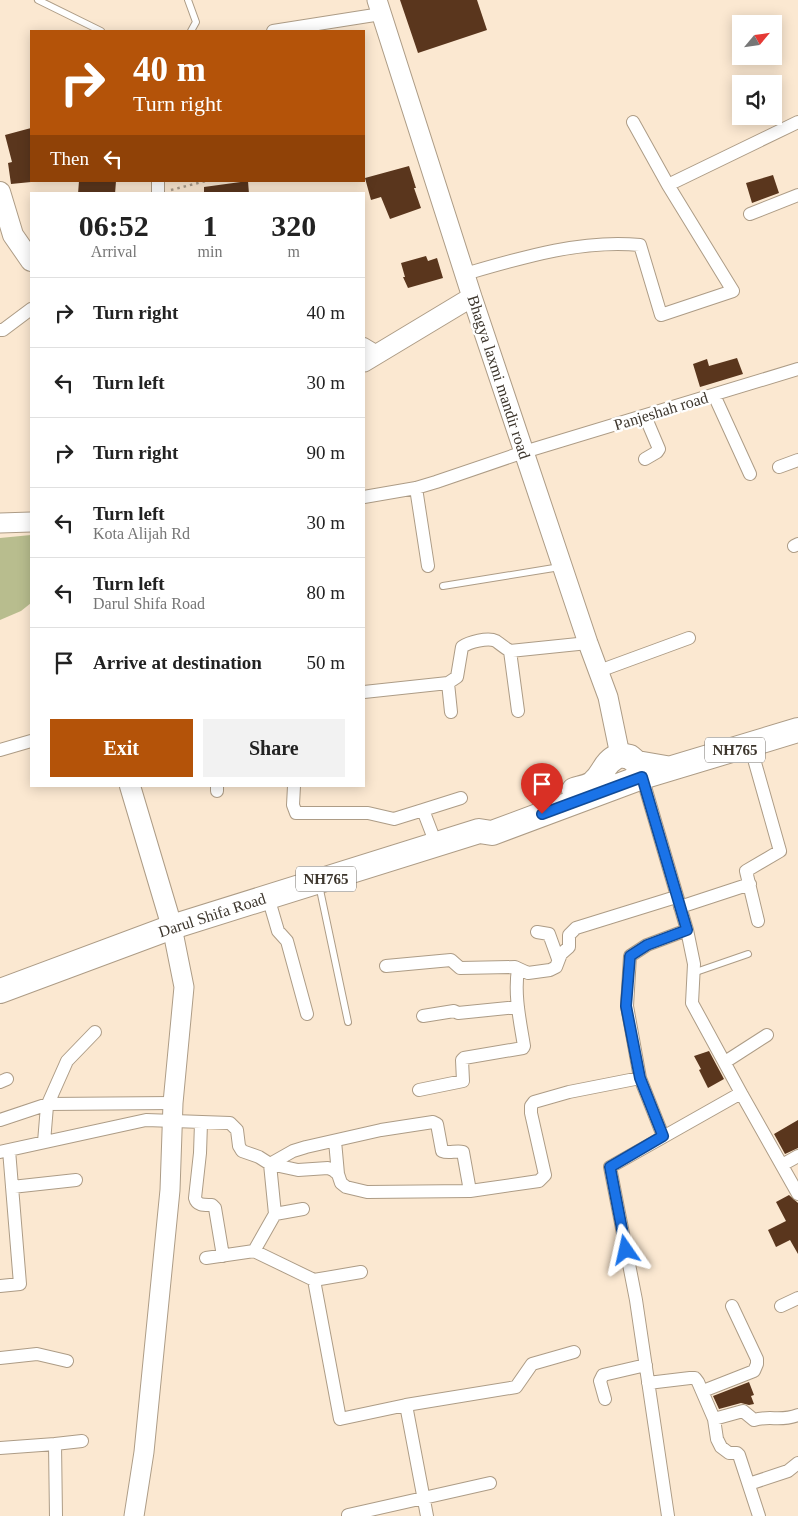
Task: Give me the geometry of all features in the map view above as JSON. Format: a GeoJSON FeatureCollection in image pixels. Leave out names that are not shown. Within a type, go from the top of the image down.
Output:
{"type":"FeatureCollection","features":[{"type":"Feature","properties":{"kind":"highway","name":"NH765"},"geometry":{"type":"LineString","coordinates":[[479,831],[490,822],[591,784],[600,776],[609,760],[633,765],[672,769],[798,730]]}},
{"type":"Feature","properties":{"kind":"highway","name":"Darul Shifa Road"},"geometry":{"type":"LineString","coordinates":[[0,991],[172,927],[479,831],[492,833],[633,765]]}},
{"type":"Feature","properties":{"kind":"main road","name":"Bhagya laxmi mandir road"},"geometry":{"type":"LineString","coordinates":[[379,7],[472,297],[562,567],[633,765]]}},
{"type":"Feature","properties":{"kind":"main road"},"geometry":{"type":"LineString","coordinates":[[0,192],[13,235],[30,260]]}},
{"type":"Feature","properties":{"kind":"main road"},"geometry":{"type":"LineString","coordinates":[[369,353],[472,297]]}},
{"type":"Feature","properties":{"kind":"main road"},"geometry":{"type":"LineString","coordinates":[[0,523],[30,522]]}},
{"type":"Feature","properties":{"kind":"main road"},"geometry":{"type":"LineString","coordinates":[[130,787],[172,927],[184,987],[172,1112],[170,1190],[144,1452],[134,1516]]}},
{"type":"Feature","properties":{"kind":"street"},"geometry":{"type":"LineString","coordinates":[[277,30],[379,7]]}},
{"type":"Feature","properties":{"kind":"street"},"geometry":{"type":"LineString","coordinates":[[465,274],[527,256],[598,245],[624,244],[640,245],[662,315],[733,290],[668,185],[633,122]]}},
{"type":"Feature","properties":{"kind":"street"},"geometry":{"type":"LineString","coordinates":[[668,185],[798,122]]}},
{"type":"Feature","properties":{"kind":"street"},"geometry":{"type":"LineString","coordinates":[[750,214],[798,195]]}},
{"type":"Feature","properties":{"kind":"street"},"geometry":{"type":"LineString","coordinates":[[1,332],[30,310]]}},
{"type":"Feature","properties":{"kind":"street","name":"Panjeshah road"},"geometry":{"type":"LineString","coordinates":[[365,497],[416,488],[524,452],[798,368]]}},
{"type":"Feature","properties":{"kind":"street"},"geometry":{"type":"LineString","coordinates":[[714,395],[750,474]]}},
{"type":"Feature","properties":{"kind":"street"},"geometry":{"type":"LineString","coordinates":[[645,416],[659,449],[646,459]]}},
{"type":"Feature","properties":{"kind":"street"},"geometry":{"type":"LineString","coordinates":[[779,466],[798,460]]}},
{"type":"Feature","properties":{"kind":"street"},"geometry":{"type":"LineString","coordinates":[[416,488],[428,566]]}},
{"type":"Feature","properties":{"kind":"street"},"geometry":{"type":"LineString","coordinates":[[599,671],[689,638]]}},
{"type":"Feature","properties":{"kind":"street"},"geometry":{"type":"LineString","coordinates":[[365,692],[448,683],[457,677],[461,650],[466,644],[490,640],[495,641],[510,651],[588,643]]}},
{"type":"Feature","properties":{"kind":"street"},"geometry":{"type":"LineString","coordinates":[[510,651],[518,711]]}},
{"type":"Feature","properties":{"kind":"street"},"geometry":{"type":"LineString","coordinates":[[448,683],[451,712]]}},
{"type":"Feature","properties":{"kind":"street"},"geometry":{"type":"LineString","coordinates":[[0,750],[30,741]]}},
{"type":"Feature","properties":{"kind":"street"},"geometry":{"type":"LineString","coordinates":[[750,745],[780,851],[746,871],[758,921]]}},
{"type":"Feature","properties":{"kind":"street"},"geometry":{"type":"LineString","coordinates":[[633,765],[687,930],[694,964],[692,1002],[798,1194]]}},
{"type":"Feature","properties":{"kind":"street"},"geometry":{"type":"LineString","coordinates":[[294,787],[293,804],[296,812],[368,813],[394,819],[461,798]]}},
{"type":"Feature","properties":{"kind":"street"},"geometry":{"type":"LineString","coordinates":[[423,810],[436,844]]}},
{"type":"Feature","properties":{"kind":"street"},"geometry":{"type":"LineString","coordinates":[[386,966],[451,960],[460,968],[515,967],[528,973],[550,970],[556,967],[561,954],[569,947],[569,935],[576,928],[750,884]]}},
{"type":"Feature","properties":{"kind":"street"},"geometry":{"type":"LineString","coordinates":[[268,897],[278,931],[287,941],[307,1014]]}},
{"type":"Feature","properties":{"kind":"street"},"geometry":{"type":"LineString","coordinates":[[663,1136],[640,1078],[626,1006],[630,956],[647,945],[687,930]]}},
{"type":"Feature","properties":{"kind":"street"},"geometry":{"type":"LineString","coordinates":[[537,932],[550,934],[558,959]]}},
{"type":"Feature","properties":{"kind":"street"},"geometry":{"type":"LineString","coordinates":[[419,1090],[463,1080],[462,1060],[464,1058],[523,1048],[516,982],[518,969]]}},
{"type":"Feature","properties":{"kind":"street"},"geometry":{"type":"LineString","coordinates":[[422,1016],[454,1011],[458,1013],[518,1007]]}},
{"type":"Feature","properties":{"kind":"street"},"geometry":{"type":"LineString","coordinates":[[44,1142],[48,1104],[67,1061],[95,1032]]}},
{"type":"Feature","properties":{"kind":"street"},"geometry":{"type":"LineString","coordinates":[[725,1062],[767,1035]]}},
{"type":"Feature","properties":{"kind":"street"},"geometry":{"type":"LineString","coordinates":[[335,1141],[338,1174],[341,1183],[346,1187],[367,1192],[470,1191],[539,1181],[545,1174],[531,1113],[531,1106],[534,1102],[568,1092],[640,1078]]}},
{"type":"Feature","properties":{"kind":"street"},"geometry":{"type":"LineString","coordinates":[[668,1516],[636,1300],[610,1167],[741,1093]]}},
{"type":"Feature","properties":{"kind":"street"},"geometry":{"type":"LineString","coordinates":[[0,1120],[48,1104],[172,1112],[201,1123],[230,1123],[237,1130],[239,1146],[242,1151],[259,1157],[270,1164],[298,1170],[328,1168],[338,1174]]}},
{"type":"Feature","properties":{"kind":"street"},"geometry":{"type":"LineString","coordinates":[[0,1286],[20,1284],[8,1191],[5,1151],[146,1120],[172,1112]]}},
{"type":"Feature","properties":{"kind":"street"},"geometry":{"type":"LineString","coordinates":[[270,1164],[293,1151],[381,1130],[433,1122],[436,1123],[442,1151],[446,1153],[463,1152],[470,1191]]}},
{"type":"Feature","properties":{"kind":"street"},"geometry":{"type":"LineString","coordinates":[[201,1123],[195,1198],[200,1204],[212,1205],[215,1208],[223,1256]]}},
{"type":"Feature","properties":{"kind":"street"},"geometry":{"type":"LineString","coordinates":[[782,1166],[798,1156]]}},
{"type":"Feature","properties":{"kind":"street"},"geometry":{"type":"LineString","coordinates":[[254,1251],[275,1214],[270,1164]]}},
{"type":"Feature","properties":{"kind":"street"},"geometry":{"type":"LineString","coordinates":[[8,1191],[76,1180]]}},
{"type":"Feature","properties":{"kind":"street"},"geometry":{"type":"LineString","coordinates":[[275,1214],[303,1209]]}},
{"type":"Feature","properties":{"kind":"street"},"geometry":{"type":"LineString","coordinates":[[206,1258],[254,1251],[314,1280],[361,1272]]}},
{"type":"Feature","properties":{"kind":"street"},"geometry":{"type":"LineString","coordinates":[[314,1280],[340,1419],[516,1387],[532,1364],[574,1352]]}},
{"type":"Feature","properties":{"kind":"street"},"geometry":{"type":"LineString","coordinates":[[781,1306],[798,1298]]}},
{"type":"Feature","properties":{"kind":"street"},"geometry":{"type":"LineString","coordinates":[[703,1390],[754,1371],[756,1368],[757,1359],[732,1306]]}},
{"type":"Feature","properties":{"kind":"street"},"geometry":{"type":"LineString","coordinates":[[0,1358],[37,1354],[67,1362]]}},
{"type":"Feature","properties":{"kind":"street"},"geometry":{"type":"LineString","coordinates":[[605,1398],[600,1381],[603,1375],[646,1365]]}},
{"type":"Feature","properties":{"kind":"street"},"geometry":{"type":"LineString","coordinates":[[648,1383],[695,1378],[703,1390],[714,1419],[717,1439],[721,1447],[729,1453],[739,1455],[759,1516]]}},
{"type":"Feature","properties":{"kind":"street"},"geometry":{"type":"LineString","coordinates":[[406,1406],[427,1516]]}},
{"type":"Feature","properties":{"kind":"street"},"geometry":{"type":"LineString","coordinates":[[714,1419],[743,1411],[754,1420],[768,1417],[786,1419],[798,1415]]}},
{"type":"Feature","properties":{"kind":"street"},"geometry":{"type":"LineString","coordinates":[[0,1448],[82,1442]]}},
{"type":"Feature","properties":{"kind":"street"},"geometry":{"type":"LineString","coordinates":[[55,1444],[56,1516]]}},
{"type":"Feature","properties":{"kind":"street"},"geometry":{"type":"LineString","coordinates":[[749,1484],[788,1471],[798,1463]]}},
{"type":"Feature","properties":{"kind":"street"},"geometry":{"type":"LineString","coordinates":[[348,1515],[490,1483]]}},
{"type":"Feature","properties":{"kind":"lane"},"geometry":{"type":"LineString","coordinates":[[38,0],[99,30]]}},
{"type":"Feature","properties":{"kind":"lane"},"geometry":{"type":"LineString","coordinates":[[188,0],[196,22],[192,30]]}},
{"type":"Feature","properties":{"kind":"lane"},"geometry":{"type":"LineString","coordinates":[[443,586],[562,567]]}},
{"type":"Feature","properties":{"kind":"lane"},"geometry":{"type":"LineString","coordinates":[[318,881],[348,1022]]}},
{"type":"Feature","properties":{"kind":"lane"},"geometry":{"type":"LineString","coordinates":[[694,973],[748,954]]}},
{"type":"Feature","properties":{"kind":"path"},"geometry":{"type":"LineString","coordinates":[[158,189],[200,182]]}},
{"type":"Feature","properties":{"kind":"shaded area"},"geometry":{"type":"Polygon","coordinates":[[[30,535],[30,604],[21,611],[0,620],[0,538],[30,535]]]}},
{"type":"Feature","properties":{"kind":"building"},"geometry":{"type":"Polygon","coordinates":[[[400,0],[477,0],[487,30],[418,53],[400,0]]]}},
{"type":"Feature","properties":{"kind":"building"},"geometry":{"type":"Polygon","coordinates":[[[30,128],[31,182],[11,184],[8,163],[12,162],[5,135],[30,128]]]}},
{"type":"Feature","properties":{"kind":"building"},"geometry":{"type":"Polygon","coordinates":[[[409,166],[421,208],[390,219],[381,197],[371,200],[365,178],[409,166]]]}},
{"type":"Feature","properties":{"kind":"building"},"geometry":{"type":"Polygon","coordinates":[[[773,175],[779,193],[752,203],[746,183],[773,175]]]}},
{"type":"Feature","properties":{"kind":"building"},"geometry":{"type":"Polygon","coordinates":[[[79,182],[116,182],[115,192],[78,192],[79,182]]]}},
{"type":"Feature","properties":{"kind":"building"},"geometry":{"type":"Polygon","coordinates":[[[248,182],[249,192],[204,192],[204,187],[248,182]]]}},
{"type":"Feature","properties":{"kind":"building"},"geometry":{"type":"Polygon","coordinates":[[[426,256],[428,261],[437,258],[443,278],[408,288],[403,277],[405,277],[401,263],[426,256]]]}},
{"type":"Feature","properties":{"kind":"building"},"geometry":{"type":"Polygon","coordinates":[[[737,358],[743,374],[700,387],[693,364],[707,359],[709,366],[737,358]]]}},
{"type":"Feature","properties":{"kind":"building"},"geometry":{"type":"Polygon","coordinates":[[[709,1051],[724,1079],[708,1088],[694,1056],[709,1051]]]}},
{"type":"Feature","properties":{"kind":"building"},"geometry":{"type":"Polygon","coordinates":[[[798,1120],[798,1148],[785,1154],[774,1134],[798,1120]]]}},
{"type":"Feature","properties":{"kind":"building"},"geometry":{"type":"Polygon","coordinates":[[[789,1195],[798,1203],[798,1254],[790,1240],[776,1247],[768,1230],[786,1221],[776,1202],[789,1195]]]}},
{"type":"Feature","properties":{"kind":"building"},"geometry":{"type":"Polygon","coordinates":[[[749,1382],[754,1395],[751,1396],[754,1404],[741,1403],[719,1409],[713,1396],[749,1382]]]}},
{"type":"Feature","properties":{"kind":"route"},"geometry":{"type":"LineString","coordinates":[[542,814],[642,777],[687,930],[647,945],[630,956],[626,1006],[640,1078],[663,1136],[610,1167],[626,1250]]}}]}
